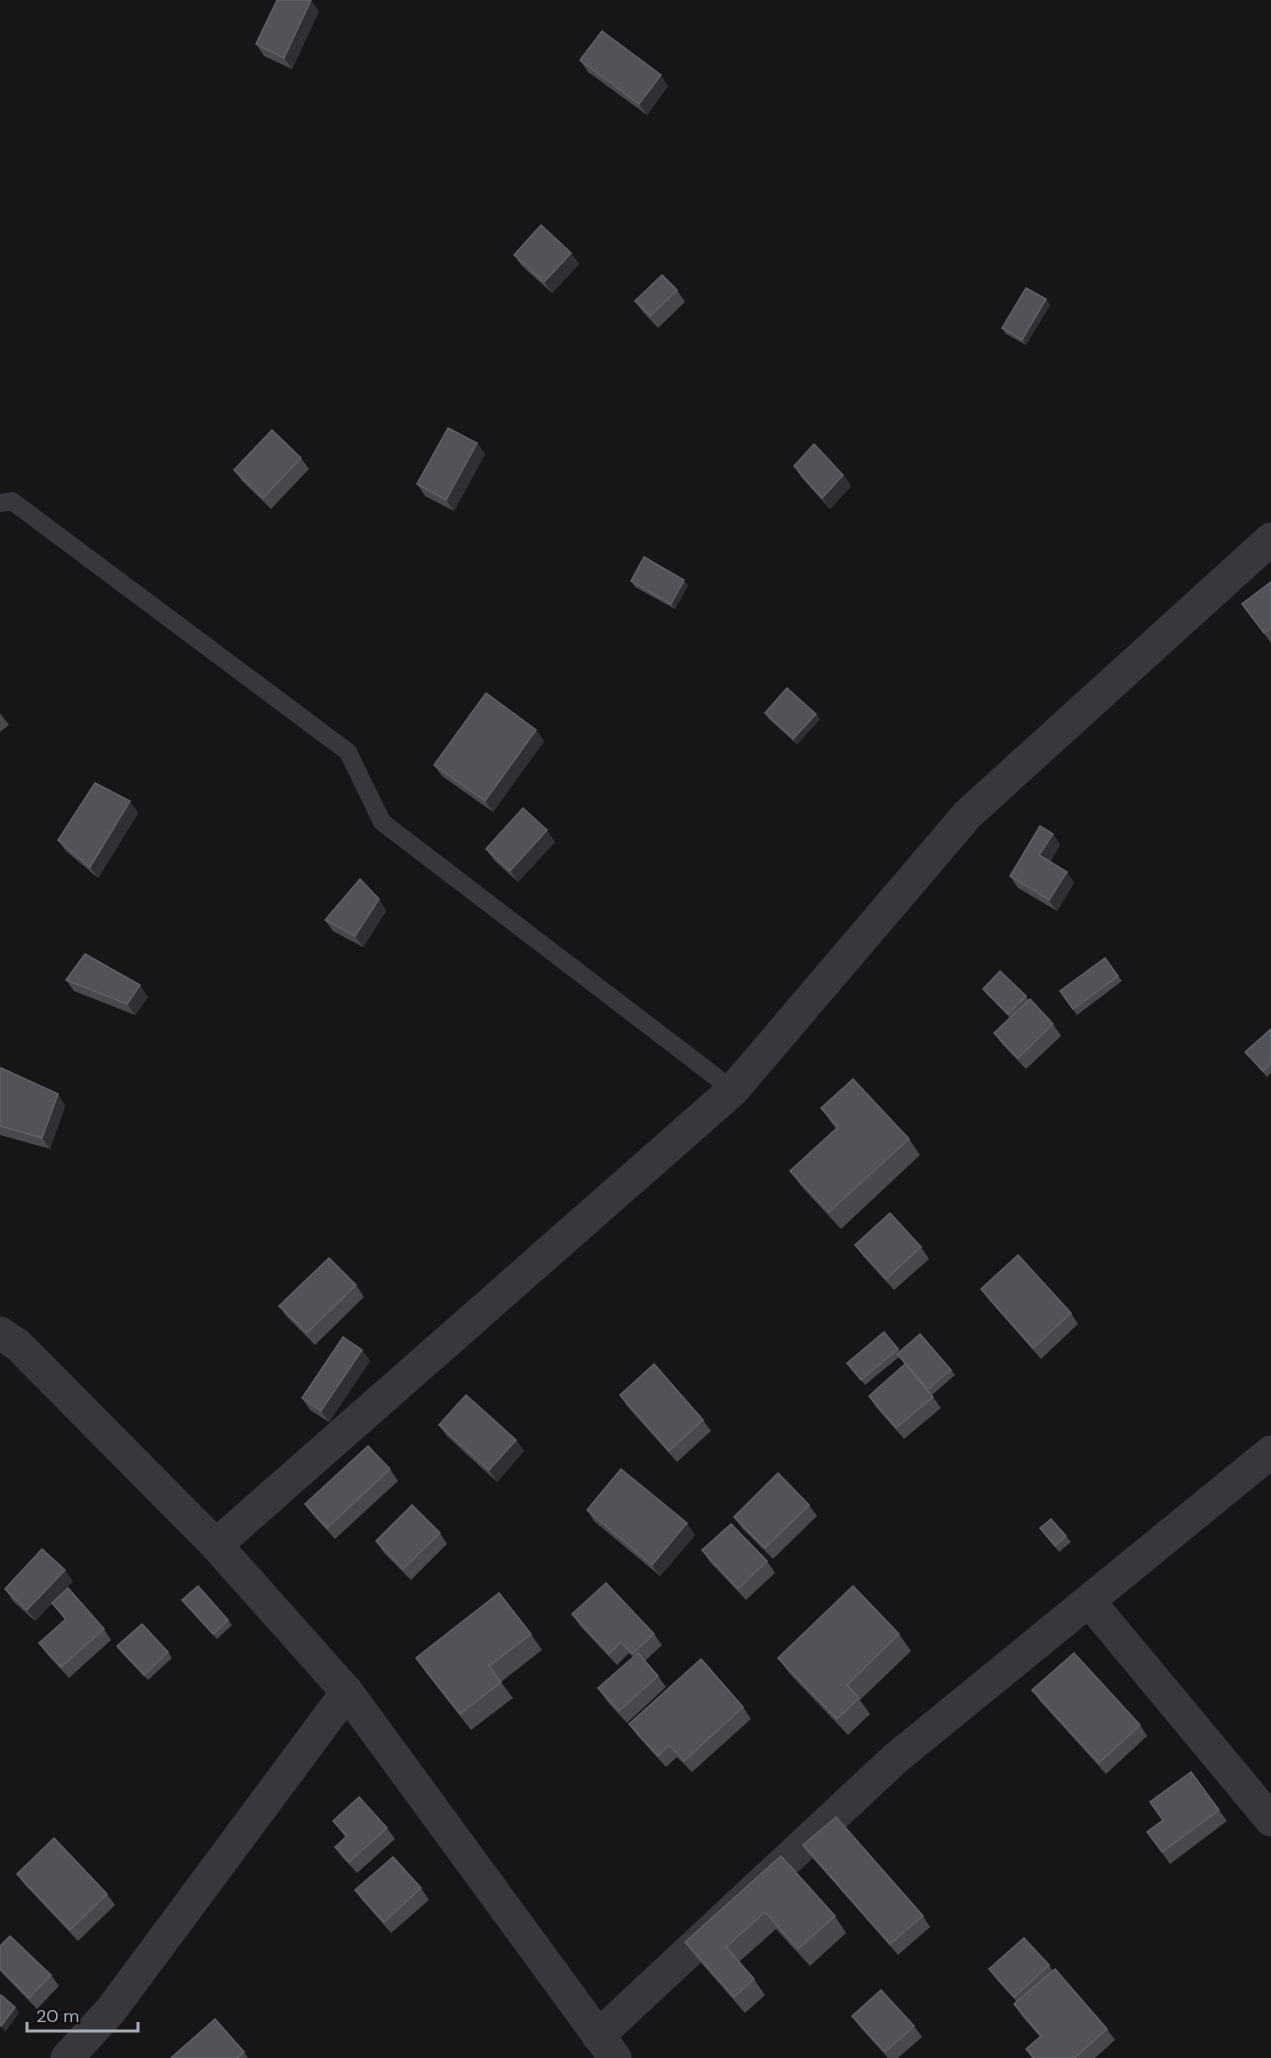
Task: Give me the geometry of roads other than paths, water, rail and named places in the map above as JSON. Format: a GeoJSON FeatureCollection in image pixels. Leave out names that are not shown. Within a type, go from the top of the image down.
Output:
{"type":"FeatureCollection","features":[{"type":"Feature","properties":{"kind":"street"},"geometry":{"type":"LineString","coordinates":[[216,1545],[733,1090],[968,814],[1271,538]]}},
{"type":"Feature","properties":{"kind":"street"},"geometry":{"type":"LineString","coordinates":[[0,1333],[18,1345],[216,1545],[347,1692],[606,2047],[896,1758],[1271,1452]]}},
{"type":"Feature","properties":{"kind":"street"},"geometry":{"type":"LineString","coordinates":[[1089,1601],[1271,1820]]}},
{"type":"Feature","properties":{"kind":"street"},"geometry":{"type":"LineString","coordinates":[[67,2058],[111,2010],[347,1692]]}},
{"type":"Feature","properties":{"kind":"lane"},"geometry":{"type":"LineString","coordinates":[[0,503],[12,501],[348,752],[382,822],[733,1090]]}}]}
